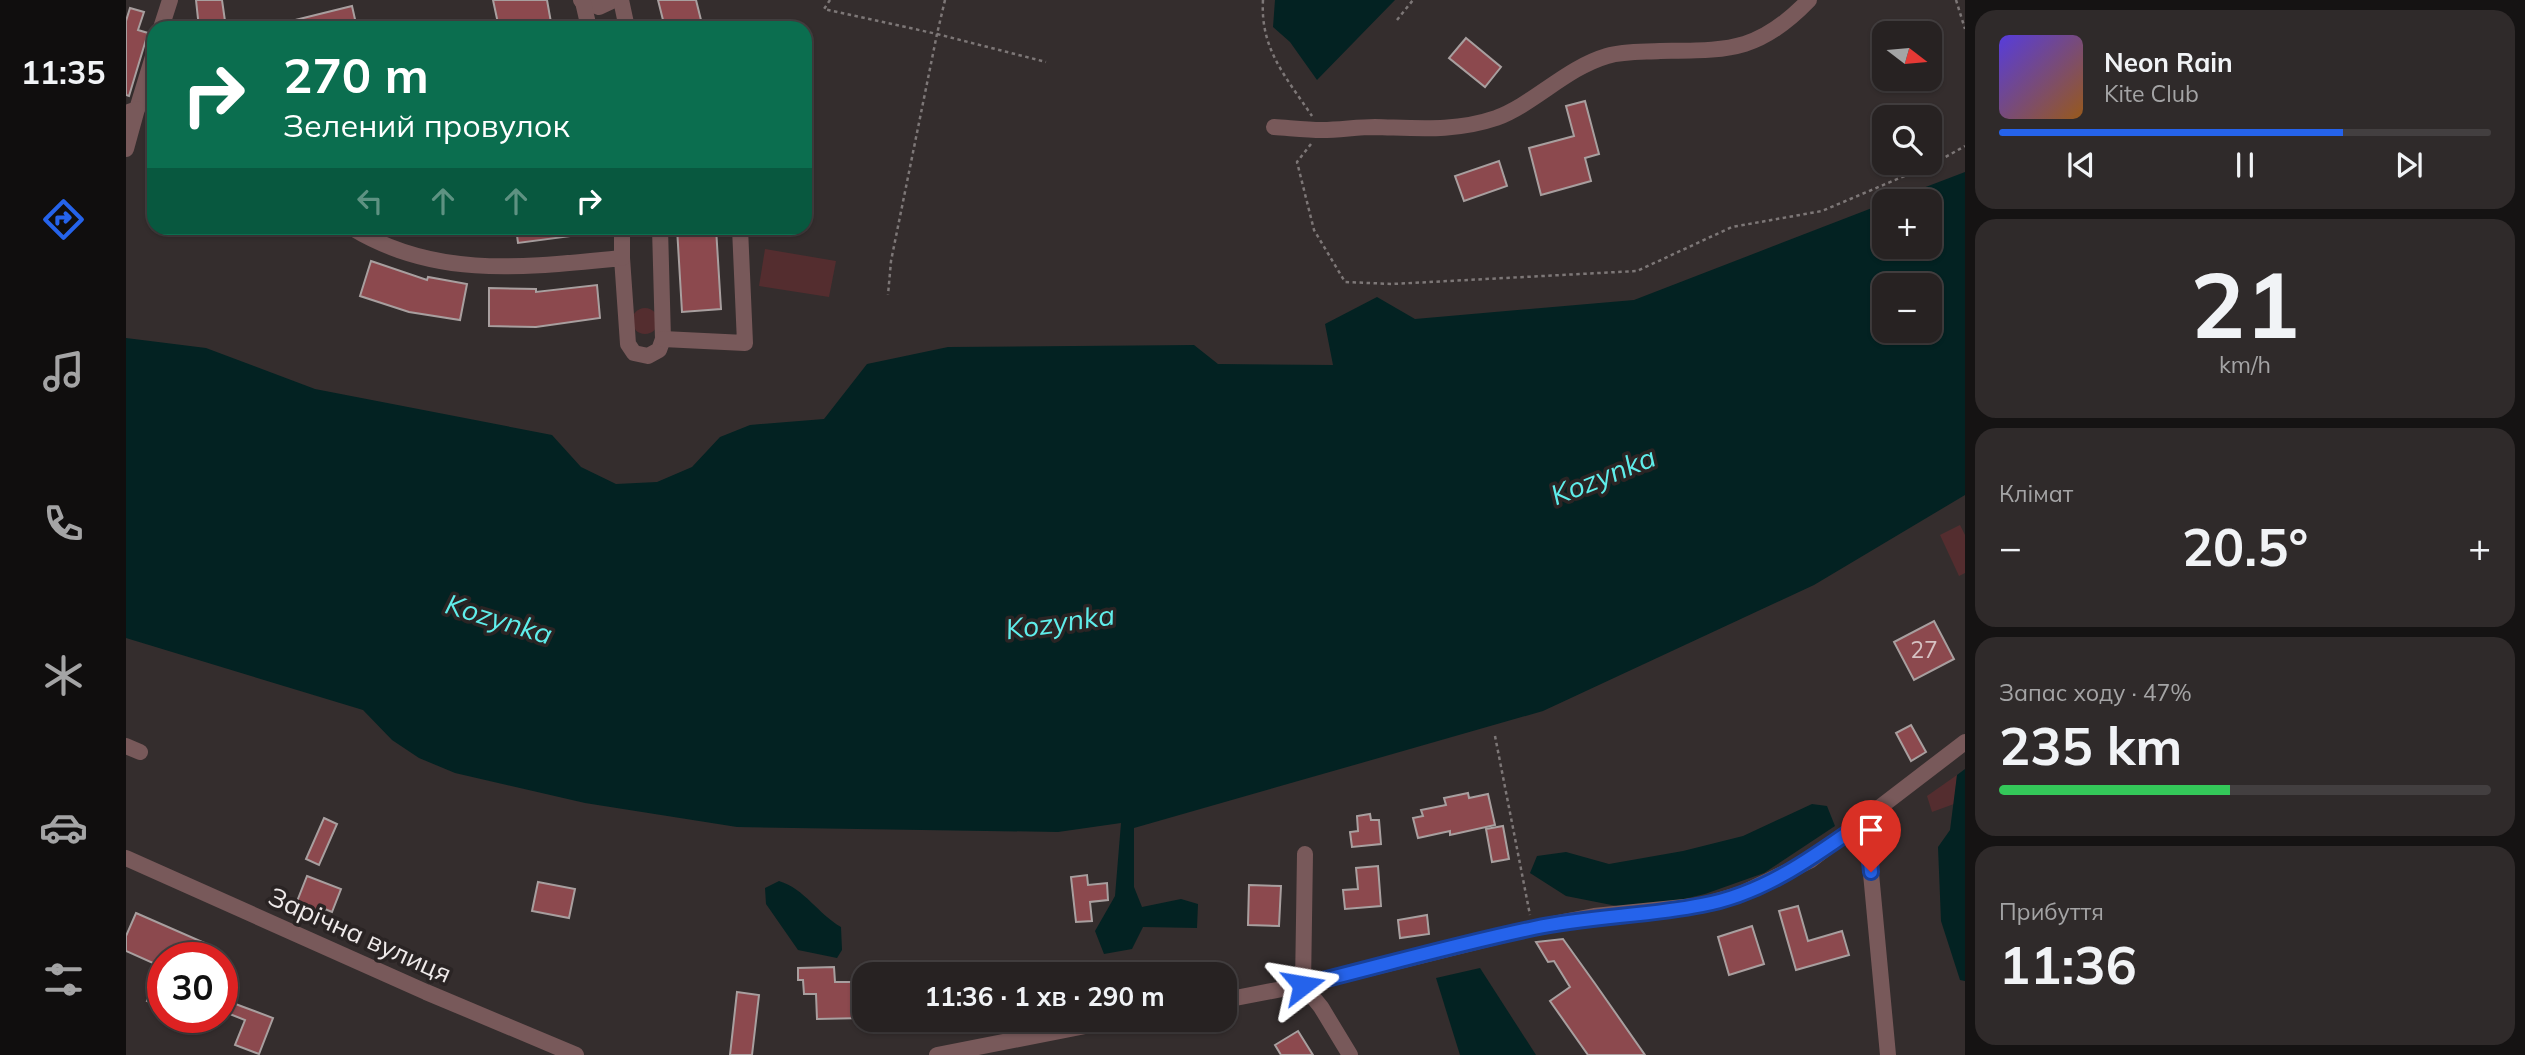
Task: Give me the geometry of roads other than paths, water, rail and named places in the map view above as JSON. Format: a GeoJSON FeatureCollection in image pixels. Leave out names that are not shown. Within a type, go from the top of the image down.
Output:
{"type":"FeatureCollection","features":[{"type":"Feature","properties":{"kind":"street"},"geometry":{"type":"LineString","coordinates":[[163,21],[170,0]]}},
{"type":"Feature","properties":{"kind":"street"},"geometry":{"type":"LineString","coordinates":[[582,1],[599,7],[614,0]]}},
{"type":"Feature","properties":{"kind":"street"},"geometry":{"type":"LineString","coordinates":[[621,0],[626,21]]}},
{"type":"Feature","properties":{"kind":"street"},"geometry":{"type":"LineString","coordinates":[[1274,128],[1458,128],[1498,117],[1579,68],[1607,56],[1635,52],[1705,51],[1756,41],[1781,27],[1809,0]]}},
{"type":"Feature","properties":{"kind":"street"},"geometry":{"type":"LineString","coordinates":[[582,1],[587,21]]}},
{"type":"Feature","properties":{"kind":"street"},"geometry":{"type":"LineString","coordinates":[[126,149],[132,111],[147,71]]}},
{"type":"Feature","properties":{"kind":"street"},"geometry":{"type":"LineString","coordinates":[[364,235],[417,256],[477,267],[513,268],[622,258]]}},
{"type":"Feature","properties":{"kind":"street"},"geometry":{"type":"LineString","coordinates":[[622,235],[628,344],[634,353],[648,356],[659,350],[663,339],[660,235]]}},
{"type":"Feature","properties":{"kind":"street"},"geometry":{"type":"LineString","coordinates":[[663,339],[745,343],[740,235]]}},
{"type":"Feature","properties":{"kind":"street"},"geometry":{"type":"LineString","coordinates":[[1237,998],[1303,985],[1532,928],[1594,916],[1704,905],[1741,894],[1811,860],[1965,742]]}},
{"type":"Feature","properties":{"kind":"street"},"geometry":{"type":"LineString","coordinates":[[1866,820],[1888,1055]]}},
{"type":"Feature","properties":{"kind":"street"},"geometry":{"type":"LineString","coordinates":[[1306,854],[1303,985],[1321,1007],[1350,1055]]}},
{"type":"Feature","properties":{"kind":"street","name":"Зарічна вулиця"},"geometry":{"type":"LineString","coordinates":[[126,858],[426,992],[576,1055]]}},
{"type":"Feature","properties":{"kind":"street"},"geometry":{"type":"LineString","coordinates":[[937,1055],[1055,1032]]}},
{"type":"Feature","properties":{"kind":"water"},"geometry":{"type":"Polygon","coordinates":[[[1275,0],[1395,0],[1317,80],[1290,42],[1273,27],[1275,0]]]}},
{"type":"Feature","properties":{"kind":"water","name":"Kozynka"},"geometry":{"type":"Polygon","coordinates":[[[1965,172],[1965,495],[1814,585],[1543,711],[1134,828],[1134,887],[1142,907],[1181,899],[1198,904],[1197,928],[1143,927],[1132,949],[1104,954],[1095,931],[1115,896],[1121,823],[1058,832],[737,827],[585,803],[455,773],[419,758],[392,740],[363,710],[126,638],[126,338],[206,348],[315,389],[552,435],[581,467],[616,484],[657,482],[692,467],[720,437],[750,425],[824,419],[867,364],[948,347],[1194,345],[1218,364],[1333,365],[1325,324],[1377,297],[1415,319],[1634,300],[1872,208],[1872,259],[1942,259],[1942,189],[1920,189],[1965,172]]]}},
{"type":"Feature","properties":{"kind":"water"},"geometry":{"type":"Polygon","coordinates":[[[1965,769],[1965,981],[1960,980],[1941,921],[1938,847],[1950,830],[1957,775],[1965,769]]]}},
{"type":"Feature","properties":{"kind":"water"},"geometry":{"type":"Polygon","coordinates":[[[1812,804],[1827,806],[1835,826],[1764,873],[1705,894],[1637,910],[1566,896],[1530,873],[1537,856],[1566,852],[1609,864],[1683,851],[1743,836],[1812,804]]]}},
{"type":"Feature","properties":{"kind":"water"},"geometry":{"type":"Polygon","coordinates":[[[779,881],[796,890],[841,927],[842,950],[837,958],[798,950],[766,904],[765,888],[779,881]]]}},
{"type":"Feature","properties":{"kind":"water"},"geometry":{"type":"Polygon","coordinates":[[[1480,968],[1536,1055],[1460,1055],[1436,978],[1480,968]]]}}]}
